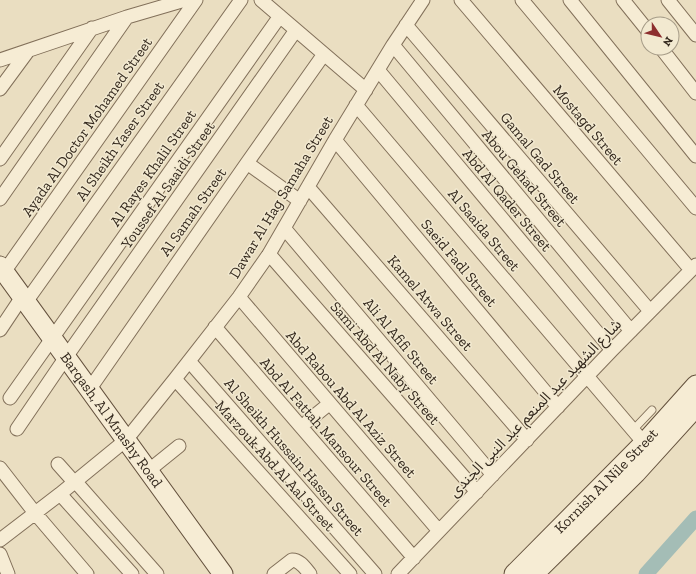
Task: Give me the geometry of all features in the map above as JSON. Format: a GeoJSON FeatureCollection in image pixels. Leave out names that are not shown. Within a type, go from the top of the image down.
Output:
{"type":"FeatureCollection","features":[{"type":"Feature","properties":{"kind":"main road","name":"Barqash, Al Mnashy Road"},"geometry":{"type":"LineString","coordinates":[[2,273],[24,299],[223,574]]}},
{"type":"Feature","properties":{"kind":"main road","name":"Kornish Al Nile Street"},"geometry":{"type":"LineString","coordinates":[[534,574],[631,468],[639,436],[696,385]]}},
{"type":"Feature","properties":{"kind":"main road","name":"Kornish Al Nile Street"},"geometry":{"type":"LineString","coordinates":[[514,574],[696,407]]}},
{"type":"Feature","properties":{"kind":"street"},"geometry":{"type":"LineString","coordinates":[[0,60],[92,28],[185,0]]}},
{"type":"Feature","properties":{"kind":"street","name":"Ayada Al Doctor Mohamed Street"},"geometry":{"type":"LineString","coordinates":[[2,273],[196,0]]}},
{"type":"Feature","properties":{"kind":"street","name":"Al Sheikh Yaser Street"},"geometry":{"type":"LineString","coordinates":[[0,330],[241,0]]}},
{"type":"Feature","properties":{"kind":"street"},"geometry":{"type":"LineString","coordinates":[[262,0],[366,90]]}},
{"type":"Feature","properties":{"kind":"street","name":"Dawar Al Hag Samaha Street"},"geometry":{"type":"LineString","coordinates":[[0,540],[60,494],[126,440],[175,379],[269,254],[356,105],[423,0]]}},
{"type":"Feature","properties":{"kind":"street","name":"Mostagd Street"},"geometry":{"type":"LineString","coordinates":[[460,0],[693,268]]}},
{"type":"Feature","properties":{"kind":"street"},"geometry":{"type":"LineString","coordinates":[[522,0],[696,208]]}},
{"type":"Feature","properties":{"kind":"street"},"geometry":{"type":"LineString","coordinates":[[570,0],[696,156]]}},
{"type":"Feature","properties":{"kind":"street"},"geometry":{"type":"LineString","coordinates":[[623,0],[640,21]]}},
{"type":"Feature","properties":{"kind":"street"},"geometry":{"type":"LineString","coordinates":[[668,0],[696,35]]}},
{"type":"Feature","properties":{"kind":"street","name":"Al Rayes Khalil Street"},"geometry":{"type":"LineString","coordinates":[[10,398],[280,16]]}},
{"type":"Feature","properties":{"kind":"street"},"geometry":{"type":"LineString","coordinates":[[0,199],[127,17]]}},
{"type":"Feature","properties":{"kind":"street","name":"Gamal Gad Street"},"geometry":{"type":"LineString","coordinates":[[406,25],[650,311]]}},
{"type":"Feature","properties":{"kind":"street"},"geometry":{"type":"LineString","coordinates":[[0,158],[92,28]]}},
{"type":"Feature","properties":{"kind":"street","name":"Youssef Al Saaidi Street"},"geometry":{"type":"LineString","coordinates":[[17,429],[296,30]]}},
{"type":"Feature","properties":{"kind":"street","name":"Abou Gehad Street"},"geometry":{"type":"LineString","coordinates":[[393,45],[631,331]]}},
{"type":"Feature","properties":{"kind":"street"},"geometry":{"type":"LineString","coordinates":[[0,89],[28,51]]}},
{"type":"Feature","properties":{"kind":"street","name":"Al Samah Street"},"geometry":{"type":"LineString","coordinates":[[89,390],[324,54]]}},
{"type":"Feature","properties":{"kind":"street"},"geometry":{"type":"LineString","coordinates":[[667,56],[696,93]]}},
{"type":"Feature","properties":{"kind":"street","name":"Abd Al Qader Street"},"geometry":{"type":"LineString","coordinates":[[378,70],[612,350]]}},
{"type":"Feature","properties":{"kind":"street","name":"Al Saaida Street"},"geometry":{"type":"LineString","coordinates":[[356,105],[639,436]]}},
{"type":"Feature","properties":{"kind":"street","name":"Saeid Fadl Street"},"geometry":{"type":"LineString","coordinates":[[335,140],[558,407]]}},
{"type":"Feature","properties":{"kind":"street"},"geometry":{"type":"LineString","coordinates":[[247,163],[300,201]]}},
{"type":"Feature","properties":{"kind":"street","name":"Kamel Atwa Street"},"geometry":{"type":"LineString","coordinates":[[308,186],[527,440]]}},
{"type":"Feature","properties":{"kind":"street","name":"Ali Al Afifi Street"},"geometry":{"type":"LineString","coordinates":[[284,228],[493,475]]}},
{"type":"Feature","properties":{"kind":"street","name":"Sami Abd Al Naby Street"},"geometry":{"type":"LineString","coordinates":[[269,254],[477,492]]}},
{"type":"Feature","properties":{"kind":"street","name":"شارع الشهيد عبد المنعم عبد النبى الجندى"},"geometry":{"type":"LineString","coordinates":[[398,574],[612,350],[693,268]]}},
{"type":"Feature","properties":{"kind":"street","name":"Abd Rabou Abd Al Aziz Street"},"geometry":{"type":"LineString","coordinates":[[238,297],[439,531]]}},
{"type":"Feature","properties":{"kind":"street","name":"Abd Al Fattah Mansour Street"},"geometry":{"type":"LineString","coordinates":[[215,327],[414,558]]}},
{"type":"Feature","properties":{"kind":"street","name":"Al Sheikh Hussain Hassn Street"},"geometry":{"type":"LineString","coordinates":[[189,361],[375,574]]}},
{"type":"Feature","properties":{"kind":"street","name":"Marzouk Abd Al Aal Street"},"geometry":{"type":"LineString","coordinates":[[175,379],[350,574]]}},
{"type":"Feature","properties":{"kind":"street"},"geometry":{"type":"LineString","coordinates":[[308,421],[329,404]]}},
{"type":"Feature","properties":{"kind":"street"},"geometry":{"type":"LineString","coordinates":[[148,471],[179,446]]}},
{"type":"Feature","properties":{"kind":"street"},"geometry":{"type":"LineString","coordinates":[[58,464],[157,574]]}},
{"type":"Feature","properties":{"kind":"street"},"geometry":{"type":"LineString","coordinates":[[0,468],[86,574]]}},
{"type":"Feature","properties":{"kind":"street"},"geometry":{"type":"LineString","coordinates":[[60,494],[132,574]]}},
{"type":"Feature","properties":{"kind":"street"},"geometry":{"type":"LineString","coordinates":[[0,554],[8,574]]}},
{"type":"Feature","properties":{"kind":"street"},"geometry":{"type":"LineString","coordinates":[[274,574],[292,560],[298,561],[310,574]]}},
{"type":"Feature","properties":{"kind":"lane"},"geometry":{"type":"LineString","coordinates":[[639,436],[652,410]]}},
{"type":"Feature","properties":{"kind":"waterway"},"geometry":{"type":"LineString","coordinates":[[646,574],[696,518]]}}]}
